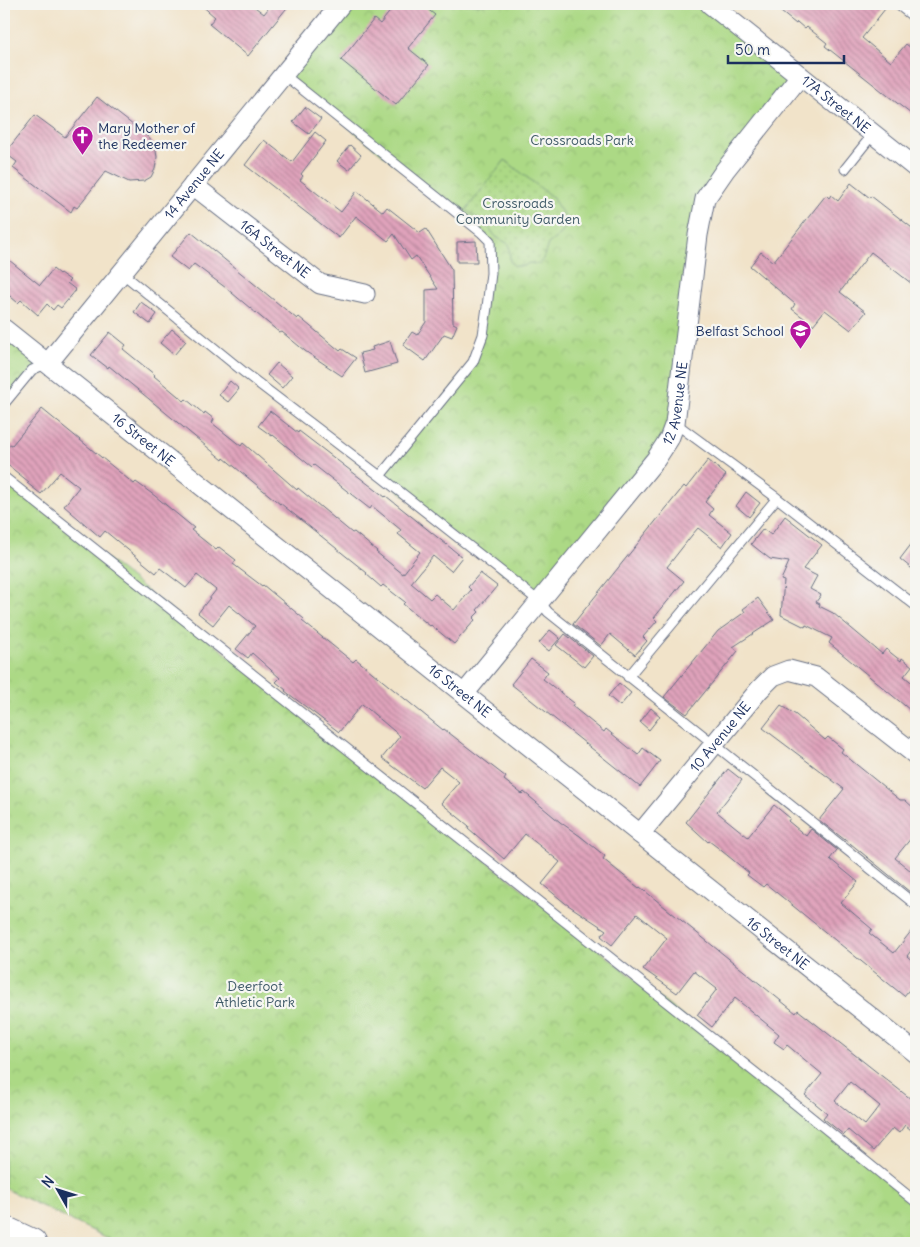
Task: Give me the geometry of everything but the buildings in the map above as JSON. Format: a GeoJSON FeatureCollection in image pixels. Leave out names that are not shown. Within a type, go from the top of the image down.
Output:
{"type":"FeatureCollection","features":[{"type":"Feature","properties":{"kind":"highway"},"geometry":{"type":"LineString","coordinates":[[4,1230],[32,1243]]}},
{"type":"Feature","properties":{"kind":"street","name":"14 Avenue NE"},"geometry":{"type":"LineString","coordinates":[[48,363],[341,4]]}},
{"type":"Feature","properties":{"kind":"street","name":"17A Street NE"},"geometry":{"type":"LineString","coordinates":[[710,4],[916,168]]}},
{"type":"Feature","properties":{"kind":"street","name":"12 Avenue NE"},"geometry":{"type":"LineString","coordinates":[[464,694],[656,459],[669,439],[675,423],[698,235],[705,200],[725,170],[800,76]]}},
{"type":"Feature","properties":{"kind":"street","name":"16A Street NE"},"geometry":{"type":"LineString","coordinates":[[193,185],[320,284],[365,294]]}},
{"type":"Feature","properties":{"kind":"street","name":"16 Street NE"},"geometry":{"type":"LineString","coordinates":[[4,329],[916,1054]]}},
{"type":"Feature","properties":{"kind":"street","name":"10 Avenue NE"},"geometry":{"type":"LineString","coordinates":[[640,834],[759,690],[773,676],[790,670],[816,677],[916,755]]}},
{"type":"Feature","properties":{"kind":"lane"},"geometry":{"type":"LineString","coordinates":[[897,4],[916,19]]}},
{"type":"Feature","properties":{"kind":"lane"},"geometry":{"type":"LineString","coordinates":[[283,74],[490,241],[491,273],[487,307],[483,335],[473,362],[380,476]]}},
{"type":"Feature","properties":{"kind":"lane"},"geometry":{"type":"LineString","coordinates":[[844,169],[874,134]]}},
{"type":"Feature","properties":{"kind":"lane"},"geometry":{"type":"LineString","coordinates":[[122,273],[245,373],[540,602],[548,612],[628,677],[916,905]]}},
{"type":"Feature","properties":{"kind":"lane"},"geometry":{"type":"LineString","coordinates":[[4,404],[32,370],[48,363]]}},
{"type":"Feature","properties":{"kind":"lane"},"geometry":{"type":"LineString","coordinates":[[675,423],[727,460],[916,606]]}},
{"type":"Feature","properties":{"kind":"lane"},"geometry":{"type":"LineString","coordinates":[[4,477],[916,1202]]}},
{"type":"Feature","properties":{"kind":"lane"},"geometry":{"type":"LineString","coordinates":[[628,677],[777,498]]}},
{"type":"Feature","properties":{"kind":"green space","name":"Crossroads Park"},"geometry":{"type":"Polygon","coordinates":[[[341,4],[710,4],[800,76],[714,184],[675,423],[540,602],[380,476],[473,362],[483,335],[490,241],[283,74],[341,4]]]}},
{"type":"Feature","properties":{"kind":"green space","name":"Crossroads Community Garden"},"geometry":{"type":"Polygon","coordinates":[[[505,160],[552,197],[568,222],[562,233],[548,244],[543,259],[538,264],[529,263],[524,266],[514,266],[510,261],[509,244],[496,237],[489,228],[466,210],[505,160]]]}},
{"type":"Feature","properties":{"kind":"green space"},"geometry":{"type":"Polygon","coordinates":[[[4,329],[48,363],[32,370],[4,404],[4,329]]]}},
{"type":"Feature","properties":{"kind":"green space","name":"Deerfoot Athletic Park"},"geometry":{"type":"Polygon","coordinates":[[[4,477],[916,1202],[916,1243],[118,1243],[4,1188],[4,477]]]}},
{"type":"Feature","properties":{"kind":"place","name":"Mary Mother of the Redeemer"},"geometry":{"type":"Point","coordinates":[82,155]}},
{"type":"Feature","properties":{"kind":"place","name":"Belfast School"},"geometry":{"type":"Point","coordinates":[800,350]}}]}
